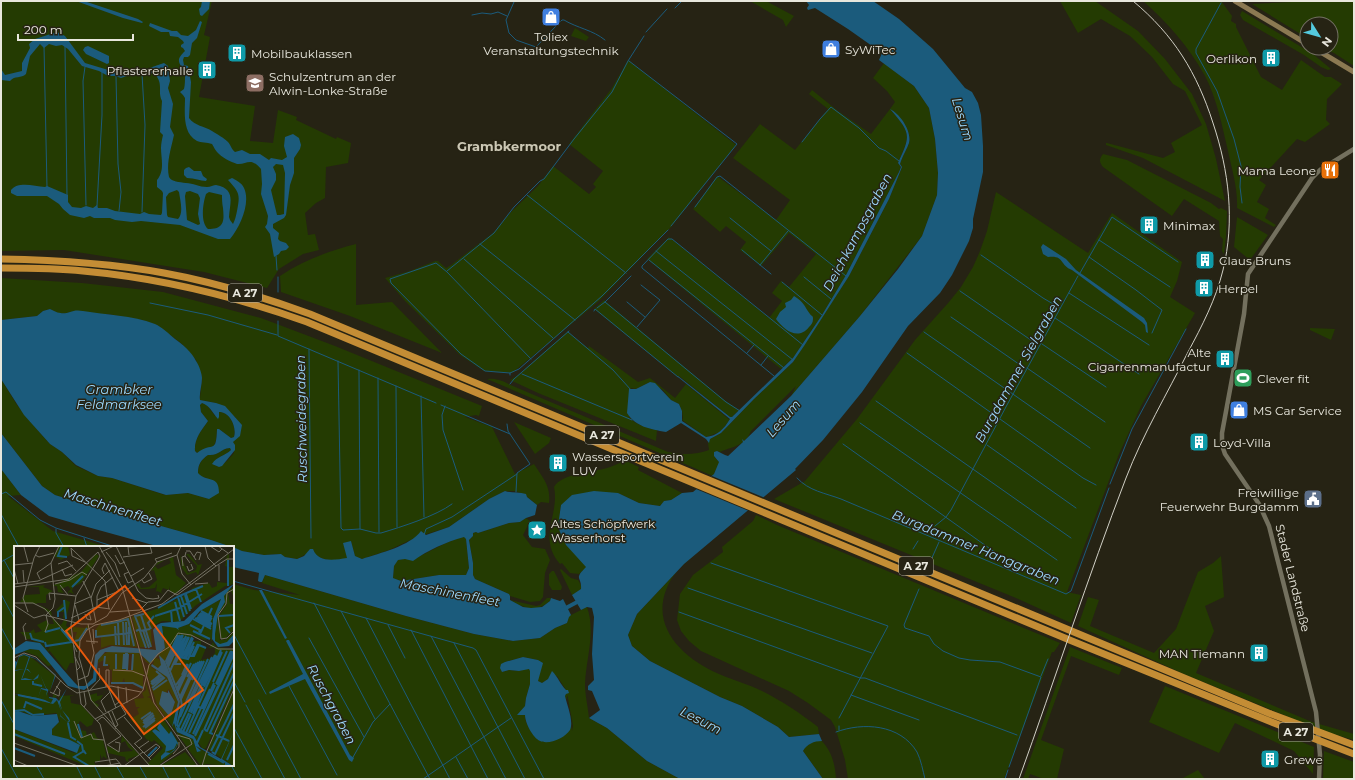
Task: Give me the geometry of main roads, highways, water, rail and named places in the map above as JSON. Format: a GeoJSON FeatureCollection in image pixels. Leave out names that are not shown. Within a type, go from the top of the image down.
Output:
{"type":"FeatureCollection","features":[{"type":"Feature","properties":{"kind":"highway","name":"A 27"},"geometry":{"type":"LineString","coordinates":[[1,259],[41,259],[112,265],[164,273],[237,290],[310,314],[1075,633],[1289,721],[1354,745]]}},
{"type":"Feature","properties":{"kind":"highway","name":"A 27"},"geometry":{"type":"LineString","coordinates":[[1,268],[43,268],[111,274],[163,282],[234,298],[307,322],[1072,641],[1354,754]]}},
{"type":"Feature","properties":{"kind":"main road"},"geometry":{"type":"LineString","coordinates":[[1235,1],[1299,39]]}},
{"type":"Feature","properties":{"kind":"main road"},"geometry":{"type":"LineString","coordinates":[[1327,56],[1354,72]]}},
{"type":"Feature","properties":{"kind":"main road"},"geometry":{"type":"LineString","coordinates":[[1340,64],[1354,76]]}},
{"type":"Feature","properties":{"kind":"water"},"geometry":{"type":"Polygon","coordinates":[[[76,1],[84,1],[143,22],[123,18],[76,1]]]}},
{"type":"Feature","properties":{"kind":"water"},"geometry":{"type":"Polygon","coordinates":[[[202,1],[210,1],[209,9],[202,16],[200,15],[199,9],[202,1]]]}},
{"type":"Feature","properties":{"kind":"water","name":"Lesum"},"geometry":{"type":"Polygon","coordinates":[[[806,1],[873,1],[899,19],[933,49],[965,88],[972,92],[978,103],[981,115],[983,172],[973,219],[973,228],[969,241],[952,275],[940,293],[908,326],[862,392],[823,440],[795,469],[796,470],[684,564],[637,614],[628,635],[632,646],[650,661],[720,697],[742,706],[778,727],[789,737],[819,734],[822,741],[811,743],[803,751],[823,779],[680,779],[647,761],[607,728],[589,718],[600,710],[592,691],[588,690],[588,686],[594,680],[592,654],[594,617],[592,608],[587,607],[581,610],[572,595],[581,589],[579,576],[586,567],[566,545],[560,532],[558,526],[561,505],[572,495],[594,491],[618,493],[639,503],[660,506],[664,501],[671,500],[682,493],[693,492],[714,474],[719,462],[714,456],[714,452],[717,451],[728,456],[743,442],[742,439],[744,441],[791,396],[860,316],[898,269],[922,236],[937,195],[938,173],[935,139],[929,108],[914,86],[879,60],[882,53],[815,8],[808,10],[807,8],[809,5],[806,1]]]}},
{"type":"Feature","properties":{"kind":"water"},"geometry":{"type":"Polygon","coordinates":[[[200,21],[202,22],[197,38],[192,43],[190,55],[188,57],[184,57],[183,60],[184,65],[188,66],[191,82],[189,118],[191,121],[209,129],[228,142],[235,152],[242,150],[250,154],[260,154],[269,160],[271,158],[282,160],[287,157],[284,146],[285,137],[293,134],[299,138],[301,145],[294,158],[294,173],[290,185],[286,215],[284,218],[273,224],[273,228],[279,233],[278,239],[286,243],[289,247],[274,257],[270,234],[265,227],[268,216],[261,194],[261,169],[251,162],[237,164],[232,162],[219,154],[212,144],[199,142],[192,137],[185,122],[185,98],[180,92],[184,89],[185,84],[184,71],[179,63],[181,55],[185,51],[181,47],[184,43],[178,37],[170,36],[169,32],[161,32],[149,26],[150,23],[172,31],[177,31],[181,35],[188,36],[196,30],[200,21]],[[276,164],[273,167],[276,174],[276,180],[271,190],[277,215],[284,214],[285,173],[283,165],[276,164]]]}},
{"type":"Feature","properties":{"kind":"water"},"geometry":{"type":"Polygon","coordinates":[[[57,32],[65,36],[85,63],[115,72],[142,70],[164,63],[168,66],[170,81],[168,88],[173,104],[170,127],[174,135],[168,161],[169,177],[176,182],[204,187],[216,185],[227,190],[231,201],[229,217],[233,224],[237,213],[239,198],[237,191],[228,180],[232,178],[242,185],[246,194],[245,208],[241,222],[230,239],[218,239],[180,225],[141,221],[132,222],[110,218],[94,218],[90,216],[84,218],[70,215],[59,204],[47,196],[17,196],[11,193],[11,190],[14,187],[22,185],[47,186],[68,195],[68,202],[72,207],[81,208],[86,206],[93,208],[97,205],[98,208],[107,208],[115,211],[140,214],[144,212],[161,215],[162,213],[163,193],[157,187],[157,180],[162,168],[161,146],[163,135],[160,132],[162,101],[158,78],[155,74],[150,73],[138,75],[133,74],[121,78],[108,76],[99,71],[82,66],[68,49],[62,45],[56,46],[49,44],[44,48],[40,44],[30,56],[26,74],[10,81],[1,80],[1,69],[5,75],[22,71],[22,63],[30,48],[29,44],[35,39],[57,32]],[[177,190],[169,193],[166,197],[168,217],[178,219],[181,213],[181,206],[179,192],[177,190]],[[190,191],[186,192],[187,220],[198,225],[200,224],[198,214],[200,198],[198,194],[190,191]],[[209,192],[206,194],[203,207],[204,222],[208,229],[214,229],[220,226],[223,220],[222,195],[209,192]]]}},
{"type":"Feature","properties":{"kind":"water"},"geometry":{"type":"Polygon","coordinates":[[[88,46],[109,56],[109,63],[107,64],[86,54],[83,50],[88,46]]]}},
{"type":"Feature","properties":{"kind":"water"},"geometry":{"type":"Polygon","coordinates":[[[890,109],[898,115],[909,133],[909,143],[900,164],[902,167],[889,199],[849,276],[793,362],[721,433],[710,439],[709,443],[706,439],[681,423],[666,432],[644,427],[631,418],[627,413],[629,389],[636,389],[650,382],[655,383],[671,400],[679,404],[682,411],[682,421],[706,437],[717,434],[723,429],[730,419],[678,376],[730,417],[732,417],[793,358],[822,315],[846,275],[901,167],[898,163],[907,140],[907,134],[902,124],[890,109]]]}},
{"type":"Feature","properties":{"kind":"water"},"geometry":{"type":"Polygon","coordinates":[[[189,167],[194,171],[201,171],[203,176],[207,179],[206,181],[187,178],[184,175],[184,170],[189,167]]]}},
{"type":"Feature","properties":{"kind":"water"},"geometry":{"type":"Polygon","coordinates":[[[1043,244],[1066,259],[1076,270],[1144,318],[1147,323],[1148,333],[1146,332],[1145,325],[1142,322],[1065,266],[1060,259],[1057,257],[1048,257],[1043,254],[1041,247],[1043,244]]]}},
{"type":"Feature","properties":{"kind":"water"},"geometry":{"type":"Polygon","coordinates":[[[794,296],[802,302],[813,316],[813,322],[811,325],[805,331],[796,334],[783,327],[776,319],[780,312],[786,307],[785,303],[791,300],[794,296]]]}},
{"type":"Feature","properties":{"kind":"water","name":"Grambker Feldmarksee"},"geometry":{"type":"Polygon","coordinates":[[[50,309],[56,312],[64,313],[78,310],[146,321],[160,327],[189,351],[197,363],[201,374],[202,381],[200,400],[225,406],[242,425],[240,436],[233,442],[235,445],[235,450],[222,466],[219,467],[212,464],[216,459],[231,450],[230,448],[212,455],[208,455],[199,465],[198,473],[205,478],[215,481],[217,483],[219,493],[209,499],[188,493],[166,495],[112,478],[98,476],[76,465],[62,452],[50,444],[24,415],[1,379],[1,320],[37,316],[43,311],[50,309]],[[202,403],[200,405],[201,412],[208,421],[197,439],[195,451],[197,453],[214,445],[217,437],[217,429],[231,438],[234,437],[235,433],[232,421],[226,414],[219,412],[218,419],[205,404],[202,403]]]}},
{"type":"Feature","properties":{"kind":"water"},"geometry":{"type":"Polygon","coordinates":[[[1,433],[42,486],[55,495],[229,546],[156,546],[49,516],[21,495],[1,469],[1,433]]]}},
{"type":"Feature","properties":{"kind":"water"},"geometry":{"type":"Polygon","coordinates":[[[505,491],[526,494],[527,497],[537,505],[535,515],[520,522],[509,523],[478,533],[473,533],[473,536],[469,540],[473,563],[473,575],[475,579],[509,594],[510,600],[523,607],[542,607],[550,601],[551,598],[560,601],[563,599],[571,615],[567,623],[555,628],[540,638],[513,641],[474,634],[406,616],[265,575],[262,582],[260,582],[258,581],[259,573],[234,567],[234,547],[242,551],[264,555],[281,554],[285,557],[297,559],[304,556],[310,549],[313,549],[319,557],[332,560],[347,558],[343,543],[351,541],[355,556],[362,559],[402,545],[410,541],[421,531],[426,535],[449,527],[489,499],[505,491]],[[464,537],[431,550],[413,561],[405,559],[398,560],[394,566],[393,578],[401,581],[439,575],[466,575],[469,568],[466,539],[464,537]]]}},
{"type":"Feature","properties":{"kind":"water"},"geometry":{"type":"Polygon","coordinates":[[[259,590],[262,590],[287,638],[285,639],[259,590]]]}},
{"type":"Feature","properties":{"kind":"water"},"geometry":{"type":"Polygon","coordinates":[[[289,640],[350,755],[354,758],[352,762],[349,760],[305,679],[270,694],[269,692],[303,674],[286,641],[289,640]]]}},
{"type":"Feature","properties":{"kind":"water"},"geometry":{"type":"Polygon","coordinates":[[[523,657],[538,660],[543,663],[538,681],[542,683],[548,679],[552,671],[564,688],[568,690],[569,693],[565,696],[571,718],[571,726],[568,733],[556,740],[548,742],[540,741],[530,730],[526,722],[525,715],[517,715],[525,706],[530,684],[530,671],[529,669],[519,671],[509,670],[502,672],[500,668],[501,664],[505,662],[523,657]]]}},
{"type":"Feature","properties":{"kind":"waterway"},"geometry":{"type":"LineString","coordinates":[[675,8],[682,1]]}},
{"type":"Feature","properties":{"kind":"waterway"},"geometry":{"type":"LineString","coordinates":[[514,2],[506,20],[509,33],[516,40],[536,47],[556,26]]}},
{"type":"Feature","properties":{"kind":"waterway"},"geometry":{"type":"LineString","coordinates":[[1221,3],[1196,49],[1196,53],[1217,91],[1234,139],[1241,166],[1240,187],[1242,203]]}},
{"type":"Feature","properties":{"kind":"waterway"},"geometry":{"type":"LineString","coordinates":[[646,32],[667,9]]}},
{"type":"Feature","properties":{"kind":"waterway"},"geometry":{"type":"LineString","coordinates":[[472,15],[498,12],[507,16]]}},
{"type":"Feature","properties":{"kind":"waterway"},"geometry":{"type":"LineString","coordinates":[[558,24],[564,20],[605,40]]}},
{"type":"Feature","properties":{"kind":"waterway"},"geometry":{"type":"LineString","coordinates":[[447,271],[494,233],[514,207],[540,181],[544,179],[612,92],[628,61],[644,36]]}},
{"type":"Feature","properties":{"kind":"waterway"},"geometry":{"type":"LineString","coordinates":[[44,46],[47,187]]}},
{"type":"Feature","properties":{"kind":"waterway"},"geometry":{"type":"LineString","coordinates":[[65,46],[67,195]]}},
{"type":"Feature","properties":{"kind":"waterway"},"geometry":{"type":"LineString","coordinates":[[629,61],[737,144],[671,226]]}},
{"type":"Feature","properties":{"kind":"waterway"},"geometry":{"type":"LineString","coordinates":[[85,67],[83,81],[86,205]]}},
{"type":"Feature","properties":{"kind":"waterway"},"geometry":{"type":"LineString","coordinates":[[97,206],[102,115],[102,72]]}},
{"type":"Feature","properties":{"kind":"waterway"},"geometry":{"type":"LineString","coordinates":[[142,74],[145,125],[142,212]]}},
{"type":"Feature","properties":{"kind":"waterway"},"geometry":{"type":"LineString","coordinates":[[116,76],[118,164],[121,192],[119,211]]}},
{"type":"Feature","properties":{"kind":"waterway","name":"Deichkampsgraben"},"geometry":{"type":"LineString","coordinates":[[802,142],[831,107],[859,128],[879,148],[886,151],[899,161]]}},
{"type":"Feature","properties":{"kind":"waterway"},"geometry":{"type":"LineString","coordinates":[[695,207],[717,177],[720,176],[846,276]]}},
{"type":"Feature","properties":{"kind":"waterway"},"geometry":{"type":"LineString","coordinates":[[527,195],[626,273]]}},
{"type":"Feature","properties":{"kind":"waterway"},"geometry":{"type":"LineString","coordinates":[[1080,273],[1112,217],[1178,262]]}},
{"type":"Feature","properties":{"kind":"waterway"},"geometry":{"type":"LineString","coordinates":[[730,218],[771,251]]}},
{"type":"Feature","properties":{"kind":"waterway"},"geometry":{"type":"LineString","coordinates":[[510,373],[519,369],[602,296],[668,230]]}},
{"type":"Feature","properties":{"kind":"waterway"},"geometry":{"type":"LineString","coordinates":[[760,265],[788,231]]}},
{"type":"Feature","properties":{"kind":"waterway"},"geometry":{"type":"LineString","coordinates":[[774,376],[642,268],[642,266],[668,239],[672,239],[803,345]]}},
{"type":"Feature","properties":{"kind":"waterway"},"geometry":{"type":"LineString","coordinates":[[1099,240],[1170,287]]}},
{"type":"Feature","properties":{"kind":"waterway"},"geometry":{"type":"LineString","coordinates":[[480,244],[575,320]]}},
{"type":"Feature","properties":{"kind":"waterway"},"geometry":{"type":"LineString","coordinates":[[742,250],[771,274]]}},
{"type":"Feature","properties":{"kind":"waterway"},"geometry":{"type":"LineString","coordinates":[[656,251],[793,360]]}},
{"type":"Feature","properties":{"kind":"waterway"},"geometry":{"type":"LineString","coordinates":[[981,255],[1060,308]]}},
{"type":"Feature","properties":{"kind":"waterway","name":"Ruschweidegraben"},"geometry":{"type":"LineString","coordinates":[[276,256],[277,270]]}},
{"type":"Feature","properties":{"kind":"waterway"},"geometry":{"type":"LineString","coordinates":[[1089,257],[1162,310],[1152,333]]}},
{"type":"Feature","properties":{"kind":"waterway"},"geometry":{"type":"LineString","coordinates":[[464,259],[553,338]]}},
{"type":"Feature","properties":{"kind":"waterway"},"geometry":{"type":"LineString","coordinates":[[649,260],[784,368]]}},
{"type":"Feature","properties":{"kind":"waterway"},"geometry":{"type":"LineString","coordinates":[[510,375],[510,373],[485,371],[461,354],[391,283],[390,279],[436,263],[447,272],[531,359]]}},
{"type":"Feature","properties":{"kind":"waterway"},"geometry":{"type":"LineString","coordinates":[[597,308],[631,276]]}},
{"type":"Feature","properties":{"kind":"waterway","name":"Burgdammer Sielgraben"},"geometry":{"type":"LineString","coordinates":[[935,526],[946,517],[951,510],[1078,276]]}},
{"type":"Feature","properties":{"kind":"waterway","name":"Ruschweidegraben"},"geometry":{"type":"LineString","coordinates":[[278,277],[278,292]]}},
{"type":"Feature","properties":{"kind":"waterway"},"geometry":{"type":"LineString","coordinates":[[804,277],[831,299]]}},
{"type":"Feature","properties":{"kind":"waterway"},"geometry":{"type":"LineString","coordinates":[[782,282],[822,315]]}},
{"type":"Feature","properties":{"kind":"waterway"},"geometry":{"type":"LineString","coordinates":[[637,327],[660,300],[641,285]]}},
{"type":"Feature","properties":{"kind":"waterway"},"geometry":{"type":"LineString","coordinates":[[960,291],[1038,345]]}},
{"type":"Feature","properties":{"kind":"waterway"},"geometry":{"type":"LineString","coordinates":[[1069,293],[1149,345]]}},
{"type":"Feature","properties":{"kind":"waterway"},"geometry":{"type":"LineString","coordinates":[[605,302],[726,402],[740,411]]}},
{"type":"Feature","properties":{"kind":"waterway"},"geometry":{"type":"LineString","coordinates":[[627,302],[645,317]]}},
{"type":"Feature","properties":{"kind":"waterway"},"geometry":{"type":"LineString","coordinates":[[150,303],[208,315],[277,335]]}},
{"type":"Feature","properties":{"kind":"waterway"},"geometry":{"type":"LineString","coordinates":[[594,311],[595,309],[678,377]]}},
{"type":"Feature","properties":{"kind":"waterway"},"geometry":{"type":"LineString","coordinates":[[951,317],[1026,369]]}},
{"type":"Feature","properties":{"kind":"waterway"},"geometry":{"type":"LineString","coordinates":[[1055,318],[1139,374]]}},
{"type":"Feature","properties":{"kind":"waterway"},"geometry":{"type":"LineString","coordinates":[[278,321],[278,336],[436,403]]}},
{"type":"Feature","properties":{"kind":"waterway","name":"Burgdammer Hanggraben"},"geometry":{"type":"LineString","coordinates":[[1110,484],[1132,429],[1186,329]]}},
{"type":"Feature","properties":{"kind":"waterway"},"geometry":{"type":"LineString","coordinates":[[514,379],[569,331]]}},
{"type":"Feature","properties":{"kind":"waterway"},"geometry":{"type":"LineString","coordinates":[[568,332],[613,370],[631,390]]}},
{"type":"Feature","properties":{"kind":"waterway"},"geometry":{"type":"LineString","coordinates":[[924,332],[1090,448]]}},
{"type":"Feature","properties":{"kind":"waterway"},"geometry":{"type":"LineString","coordinates":[[1042,344],[1106,387]]}},
{"type":"Feature","properties":{"kind":"waterway"},"geometry":{"type":"LineString","coordinates":[[747,353],[754,345]]}},
{"type":"Feature","properties":{"kind":"waterway","name":"Ruschweidegraben"},"geometry":{"type":"LineString","coordinates":[[309,349],[311,538]]}},
{"type":"Feature","properties":{"kind":"waterway","name":"Burgdammer Sielgraben"},"geometry":{"type":"LineString","coordinates":[[907,353],[1083,478],[1096,485]]}},
{"type":"Feature","properties":{"kind":"waterway"},"geometry":{"type":"LineString","coordinates":[[761,365],[768,356]]}},
{"type":"Feature","properties":{"kind":"waterway"},"geometry":{"type":"LineString","coordinates":[[338,361],[341,528],[343,530],[360,529],[381,533],[428,517],[452,504]]}},
{"type":"Feature","properties":{"kind":"waterway"},"geometry":{"type":"LineString","coordinates":[[1027,368],[1105,422]]}},
{"type":"Feature","properties":{"kind":"waterway"},"geometry":{"type":"LineString","coordinates":[[359,370],[360,529]]}},
{"type":"Feature","properties":{"kind":"waterway"},"geometry":{"type":"LineString","coordinates":[[522,374],[632,420]]}},
{"type":"Feature","properties":{"kind":"waterway"},"geometry":{"type":"LineString","coordinates":[[378,378],[379,532]]}},
{"type":"Feature","properties":{"kind":"waterway"},"geometry":{"type":"LineString","coordinates":[[510,384],[514,379]]}},
{"type":"Feature","properties":{"kind":"waterway"},"geometry":{"type":"LineString","coordinates":[[396,386],[397,527]]}},
{"type":"Feature","properties":{"kind":"waterway"},"geometry":{"type":"LineString","coordinates":[[421,396],[424,517]]}},
{"type":"Feature","properties":{"kind":"waterway","name":"Burgdammer Sielgraben"},"geometry":{"type":"LineString","coordinates":[[876,401],[1071,538]]}},
{"type":"Feature","properties":{"kind":"waterway"},"geometry":{"type":"LineString","coordinates":[[441,405],[510,434]]}},
{"type":"Feature","properties":{"kind":"waterway"},"geometry":{"type":"LineString","coordinates":[[445,406],[442,415],[443,430],[463,490]]}},
{"type":"Feature","properties":{"kind":"waterway","name":"Burgdammer Sielgraben"},"geometry":{"type":"LineString","coordinates":[[860,423],[1057,560]]}},
{"type":"Feature","properties":{"kind":"waterway"},"geometry":{"type":"LineString","coordinates":[[507,424],[508,431],[530,464],[517,473],[516,492]]}},
{"type":"Feature","properties":{"kind":"waterway"},"geometry":{"type":"LineString","coordinates":[[843,444],[996,553]]}},
{"type":"Feature","properties":{"kind":"waterway"},"geometry":{"type":"LineString","coordinates":[[987,445],[1076,508]]}},
{"type":"Feature","properties":{"kind":"waterway"},"geometry":{"type":"LineString","coordinates":[[424,535],[426,529],[452,517],[517,474]]}},
{"type":"Feature","properties":{"kind":"waterway","name":"Burgdammer Hanggraben"},"geometry":{"type":"LineString","coordinates":[[797,478],[812,489],[841,499],[1066,594],[1071,591],[1109,488]]}},
{"type":"Feature","properties":{"kind":"waterway"},"geometry":{"type":"LineString","coordinates":[[1,494],[6,492],[40,520],[56,528],[112,546]]}},
{"type":"Feature","properties":{"kind":"waterway"},"geometry":{"type":"LineString","coordinates":[[1,514],[18,546]]}},
{"type":"Feature","properties":{"kind":"waterway"},"geometry":{"type":"LineString","coordinates":[[56,529],[56,533],[63,546]]}},
{"type":"Feature","properties":{"kind":"waterway"},"geometry":{"type":"LineString","coordinates":[[84,538],[87,546]]}},
{"type":"Feature","properties":{"kind":"waterway","name":"Burgdammer Sielgraben"},"geometry":{"type":"LineString","coordinates":[[913,549],[918,541]]}},
{"type":"Feature","properties":{"kind":"waterway"},"geometry":{"type":"LineString","coordinates":[[931,560],[939,542]]}},
{"type":"Feature","properties":{"kind":"waterway"},"geometry":{"type":"LineString","coordinates":[[1,562],[14,555]]}},
{"type":"Feature","properties":{"kind":"waterway"},"geometry":{"type":"LineString","coordinates":[[4,560],[14,578]]}},
{"type":"Feature","properties":{"kind":"waterway"},"geometry":{"type":"LineString","coordinates":[[711,563],[888,626],[839,718]]}},
{"type":"Feature","properties":{"kind":"waterway"},"geometry":{"type":"LineString","coordinates":[[234,581],[473,648],[476,650],[544,779]]}},
{"type":"Feature","properties":{"kind":"waterway"},"geometry":{"type":"LineString","coordinates":[[688,588],[872,653]]}},
{"type":"Feature","properties":{"kind":"waterway"},"geometry":{"type":"LineString","coordinates":[[919,589],[904,625],[905,628],[929,636],[934,644],[943,651],[959,658],[1000,662],[1041,677],[1009,767]]}},
{"type":"Feature","properties":{"kind":"waterway"},"geometry":{"type":"LineString","coordinates":[[1,594],[14,618]]}},
{"type":"Feature","properties":{"kind":"waterway","name":"Maschinenfleet"},"geometry":{"type":"LineString","coordinates":[[562,610],[581,600]]}},
{"type":"Feature","properties":{"kind":"waterway"},"geometry":{"type":"LineString","coordinates":[[314,603],[375,719]]}},
{"type":"Feature","properties":{"kind":"waterway"},"geometry":{"type":"LineString","coordinates":[[341,611],[390,704]]}},
{"type":"Feature","properties":{"kind":"waterway"},"geometry":{"type":"LineString","coordinates":[[679,612],[860,678],[865,678],[1017,735]]}},
{"type":"Feature","properties":{"kind":"waterway"},"geometry":{"type":"LineString","coordinates":[[366,618],[450,779]]}},
{"type":"Feature","properties":{"kind":"waterway"},"geometry":{"type":"LineString","coordinates":[[388,625],[405,658]]}},
{"type":"Feature","properties":{"kind":"waterway"},"geometry":{"type":"LineString","coordinates":[[1,627],[14,651]]}},
{"type":"Feature","properties":{"kind":"waterway"},"geometry":{"type":"LineString","coordinates":[[411,630],[488,779]]}},
{"type":"Feature","properties":{"kind":"waterway"},"geometry":{"type":"LineString","coordinates":[[234,635],[266,694]]}},
{"type":"Feature","properties":{"kind":"waterway"},"geometry":{"type":"LineString","coordinates":[[431,636],[506,779]]}},
{"type":"Feature","properties":{"kind":"waterway"},"geometry":{"type":"LineString","coordinates":[[309,638],[364,737]]}},
{"type":"Feature","properties":{"kind":"waterway"},"geometry":{"type":"LineString","coordinates":[[454,643],[525,779]]}},
{"type":"Feature","properties":{"kind":"waterway"},"geometry":{"type":"LineString","coordinates":[[1041,676],[1048,659]]}},
{"type":"Feature","properties":{"kind":"waterway"},"geometry":{"type":"LineString","coordinates":[[234,682],[245,702]]}},
{"type":"Feature","properties":{"kind":"waterway"},"geometry":{"type":"LineString","coordinates":[[289,686],[337,775]]}},
{"type":"Feature","properties":{"kind":"waterway"},"geometry":{"type":"LineString","coordinates":[[851,695],[919,720]]}},
{"type":"Feature","properties":{"kind":"waterway"},"geometry":{"type":"LineString","coordinates":[[1,700],[14,724]]}},
{"type":"Feature","properties":{"kind":"waterway"},"geometry":{"type":"LineString","coordinates":[[259,700],[301,779]]}},
{"type":"Feature","properties":{"kind":"waterway","name":"Ruschgraben"},"geometry":{"type":"LineString","coordinates":[[352,759],[373,722],[390,704],[430,779]]}},
{"type":"Feature","properties":{"kind":"waterway"},"geometry":{"type":"LineString","coordinates":[[246,705],[285,779]]}},
{"type":"Feature","properties":{"kind":"waterway","name":"Ruschgraben"},"geometry":{"type":"LineString","coordinates":[[423,779],[511,718]]}},
{"type":"Feature","properties":{"kind":"waterway","name":"Burgdammer Sielgraben"},"geometry":{"type":"LineString","coordinates":[[836,732],[858,727],[869,727],[891,731],[901,736],[910,743],[917,752],[925,779]]}},
{"type":"Feature","properties":{"kind":"waterway"},"geometry":{"type":"LineString","coordinates":[[234,728],[262,779]]}},
{"type":"Feature","properties":{"kind":"waterway"},"geometry":{"type":"LineString","coordinates":[[1,748],[18,779]]}},
{"type":"Feature","properties":{"kind":"waterway"},"geometry":{"type":"LineString","coordinates":[[456,757],[468,779]]}},
{"type":"Feature","properties":{"kind":"waterway"},"geometry":{"type":"LineString","coordinates":[[37,766],[44,779]]}},
{"type":"Feature","properties":{"kind":"waterway"},"geometry":{"type":"LineString","coordinates":[[76,766],[83,779]]}},
{"type":"Feature","properties":{"kind":"waterway"},"geometry":{"type":"LineString","coordinates":[[94,766],[101,779]]}},
{"type":"Feature","properties":{"kind":"waterway"},"geometry":{"type":"LineString","coordinates":[[117,766],[124,779]]}},
{"type":"Feature","properties":{"kind":"waterway"},"geometry":{"type":"LineString","coordinates":[[140,766],[147,779]]}},
{"type":"Feature","properties":{"kind":"waterway"},"geometry":{"type":"LineString","coordinates":[[162,766],[169,779]]}},
{"type":"Feature","properties":{"kind":"waterway"},"geometry":{"type":"LineString","coordinates":[[184,766],[191,779]]}},
{"type":"Feature","properties":{"kind":"waterway"},"geometry":{"type":"LineString","coordinates":[[208,766],[215,779]]}},
{"type":"Feature","properties":{"kind":"waterway"},"geometry":{"type":"LineString","coordinates":[[232,766],[239,779]]}},
{"type":"Feature","properties":{"kind":"waterway"},"geometry":{"type":"LineString","coordinates":[[1005,779],[1008,770]]}},
{"type":"Feature","properties":{"kind":"railway"},"geometry":{"type":"LineString","coordinates":[[1019,779],[1098,553],[1126,478],[1148,430],[1208,312],[1217,291],[1227,252],[1229,215],[1226,178],[1219,141],[1207,105],[1191,71],[1172,41],[1161,27],[1133,1]]}},
{"type":"Feature","properties":{"kind":"railway"},"geometry":{"type":"LineString","coordinates":[[1238,1],[1275,1]]}},
{"type":"Feature","properties":{"kind":"place","name":"Toliex Veranstaltungstechnik"},"geometry":{"type":"Point","coordinates":[551,17]}},
{"type":"Feature","properties":{"kind":"place","name":"SyWiTec"},"geometry":{"type":"Point","coordinates":[831,49]}},
{"type":"Feature","properties":{"kind":"place","name":"Mobilbauklassen"},"geometry":{"type":"Point","coordinates":[237,53]}},
{"type":"Feature","properties":{"kind":"place","name":"Oerlikon"},"geometry":{"type":"Point","coordinates":[1271,58]}},
{"type":"Feature","properties":{"kind":"place","name":"Pflastererhalle"},"geometry":{"type":"Point","coordinates":[207,70]}},
{"type":"Feature","properties":{"kind":"place","name":"Schulzentrum an der Alwin-Lonke-Straße"},"geometry":{"type":"Point","coordinates":[255,83]}},
{"type":"Feature","properties":{"kind":"place","name":"Mama Leone"},"geometry":{"type":"Point","coordinates":[1330,170]}},
{"type":"Feature","properties":{"kind":"place","name":"Minimax"},"geometry":{"type":"Point","coordinates":[1149,225]}},
{"type":"Feature","properties":{"kind":"place","name":"Claus Bruns"},"geometry":{"type":"Point","coordinates":[1205,260]}},
{"type":"Feature","properties":{"kind":"place","name":"Herpel"},"geometry":{"type":"Point","coordinates":[1204,288]}},
{"type":"Feature","properties":{"kind":"place","name":"Alte Cigarrenmanufactur"},"geometry":{"type":"Point","coordinates":[1225,359]}},
{"type":"Feature","properties":{"kind":"place","name":"Clever fit"},"geometry":{"type":"Point","coordinates":[1243,378]}},
{"type":"Feature","properties":{"kind":"place","name":"MS Car Service"},"geometry":{"type":"Point","coordinates":[1239,410]}},
{"type":"Feature","properties":{"kind":"place","name":"Loyd-Villa"},"geometry":{"type":"Point","coordinates":[1199,442]}},
{"type":"Feature","properties":{"kind":"place","name":"Wassersportverein LUV"},"geometry":{"type":"Point","coordinates":[558,463]}},
{"type":"Feature","properties":{"kind":"place","name":"Freiwillige Feuerwehr Burgdamm"},"geometry":{"type":"Point","coordinates":[1313,499]}},
{"type":"Feature","properties":{"kind":"place","name":"Altes Schöpfwerk Wasserhorst"},"geometry":{"type":"Point","coordinates":[537,530]}},
{"type":"Feature","properties":{"kind":"place","name":"MAN Tiemann"},"geometry":{"type":"Point","coordinates":[1259,653]}},
{"type":"Feature","properties":{"kind":"place","name":"Grewe"},"geometry":{"type":"Point","coordinates":[1270,759]}},
{"type":"Feature","properties":{"kind":"district","name":"Grambkermoor"},"geometry":{"type":"Point","coordinates":[509,146]}}]}
